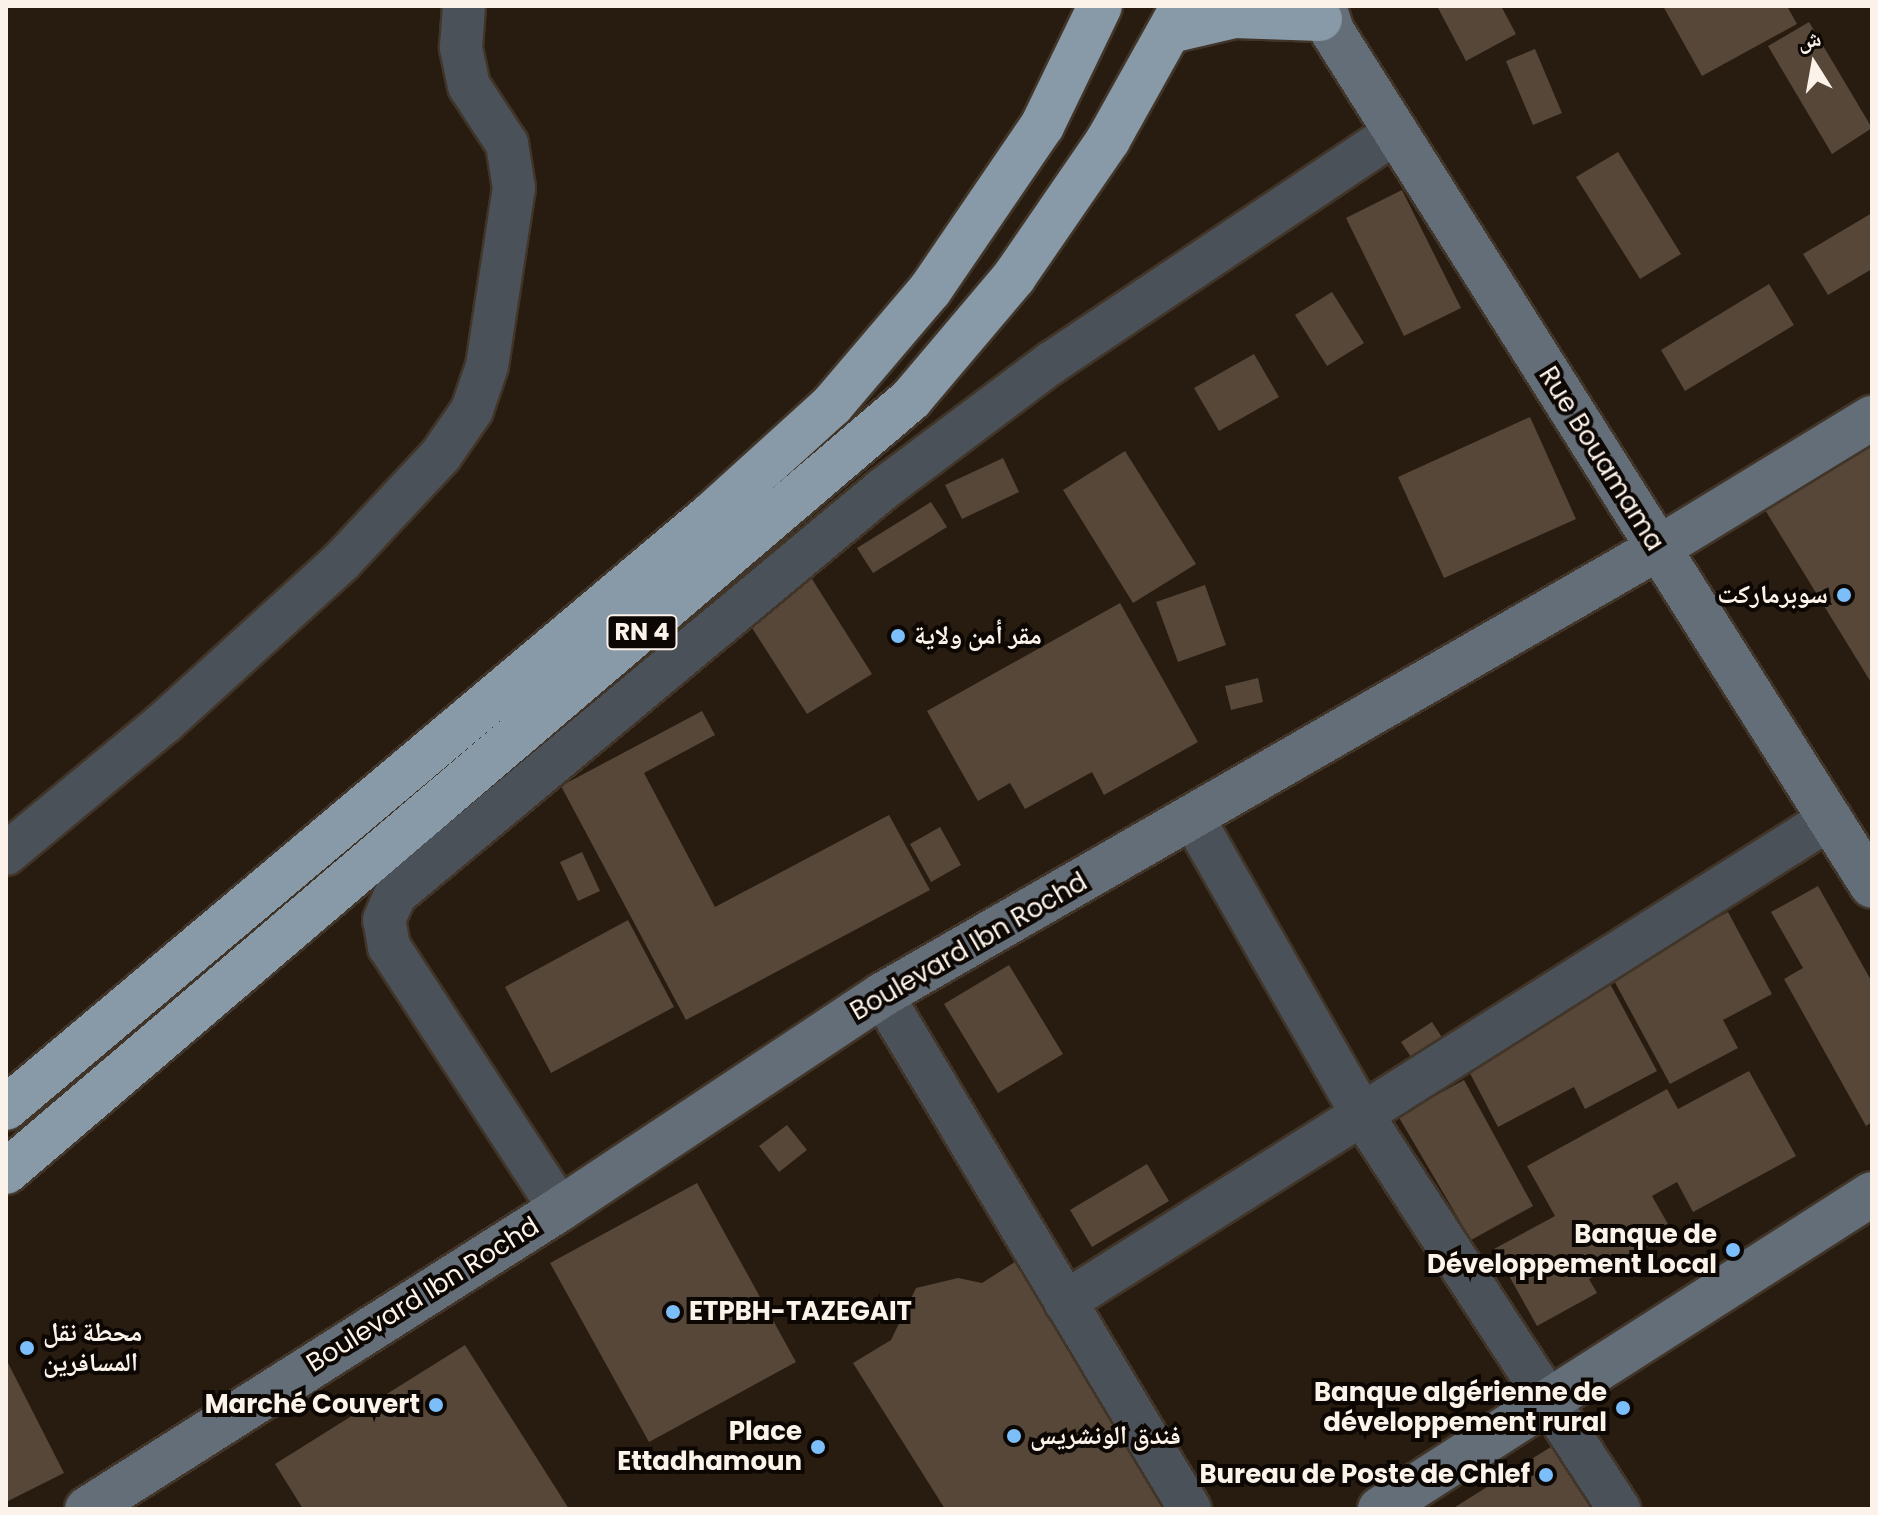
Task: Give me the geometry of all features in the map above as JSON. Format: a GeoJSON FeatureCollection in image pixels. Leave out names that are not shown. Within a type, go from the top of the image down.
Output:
{"type":"FeatureCollection","features":[{"type":"Feature","properties":{"kind":"highway","name":"RN 4"},"geometry":{"type":"LineString","coordinates":[[6,1108],[713,513],[832,405],[930,290],[1042,126],[1100,6]]}},
{"type":"Feature","properties":{"kind":"highway"},"geometry":{"type":"LineString","coordinates":[[1176,19],[1321,15]]}},
{"type":"Feature","properties":{"kind":"highway","name":"RN 4"},"geometry":{"type":"LineString","coordinates":[[6,1172],[911,399],[1014,277],[1108,140],[1176,19]]}},
{"type":"Feature","properties":{"kind":"street"},"geometry":{"type":"LineString","coordinates":[[6,854],[165,722],[341,562],[441,455],[472,410],[487,366],[514,188],[507,144],[469,86],[461,47],[464,6]]}},
{"type":"Feature","properties":{"kind":"street","name":"Rue Bouamama"},"geometry":{"type":"LineString","coordinates":[[1321,15],[1872,886]]}},
{"type":"Feature","properties":{"kind":"street"},"geometry":{"type":"LineString","coordinates":[[560,1209],[389,947],[384,920],[395,895],[883,489],[1051,363],[1396,132]]}},
{"type":"Feature","properties":{"kind":"street","name":"Boulevard Ibn Rochd"},"geometry":{"type":"LineString","coordinates":[[87,1509],[560,1209],[882,995],[1657,549],[1872,418]]}},
{"type":"Feature","properties":{"kind":"street"},"geometry":{"type":"LineString","coordinates":[[1193,818],[1361,1113],[1619,1509]]}},
{"type":"Feature","properties":{"kind":"street"},"geometry":{"type":"LineString","coordinates":[[1065,1302],[1831,818]]}},
{"type":"Feature","properties":{"kind":"street"},"geometry":{"type":"LineString","coordinates":[[882,995],[1190,1509]]}},
{"type":"Feature","properties":{"kind":"street"},"geometry":{"type":"LineString","coordinates":[[1380,1509],[1551,1404],[1872,1194]]}},
{"type":"Feature","properties":{"kind":"building"},"geometry":{"type":"Polygon","coordinates":[[[1437,6],[1501,6],[1516,34],[1466,61],[1437,6]]]}},
{"type":"Feature","properties":{"kind":"building"},"geometry":{"type":"Polygon","coordinates":[[[1663,6],[1787,6],[1797,24],[1702,76],[1663,6]]]}},
{"type":"Feature","properties":{"kind":"building"},"geometry":{"type":"Polygon","coordinates":[[[1809,22],[1872,128],[1832,154],[1768,46],[1809,22]]]}},
{"type":"Feature","properties":{"kind":"building"},"geometry":{"type":"Polygon","coordinates":[[[1535,49],[1562,113],[1533,125],[1506,61],[1535,49]]]}},
{"type":"Feature","properties":{"kind":"building"},"geometry":{"type":"Polygon","coordinates":[[[1618,152],[1681,254],[1640,279],[1576,177],[1618,152]]]}},
{"type":"Feature","properties":{"kind":"building"},"geometry":{"type":"Polygon","coordinates":[[[1402,190],[1461,308],[1404,336],[1346,218],[1402,190]]]}},
{"type":"Feature","properties":{"kind":"building"},"geometry":{"type":"Polygon","coordinates":[[[1872,213],[1872,269],[1828,295],[1803,254],[1872,213]]]}},
{"type":"Feature","properties":{"kind":"building"},"geometry":{"type":"Polygon","coordinates":[[[1769,284],[1794,325],[1685,391],[1661,350],[1769,284]]]}},
{"type":"Feature","properties":{"kind":"building"},"geometry":{"type":"Polygon","coordinates":[[[1332,292],[1364,343],[1327,366],[1295,315],[1332,292]]]}},
{"type":"Feature","properties":{"kind":"building"},"geometry":{"type":"Polygon","coordinates":[[[1254,354],[1279,397],[1219,431],[1194,388],[1254,354]]]}},
{"type":"Feature","properties":{"kind":"building"},"geometry":{"type":"Polygon","coordinates":[[[1530,417],[1576,519],[1444,578],[1398,477],[1530,417]]]}},
{"type":"Feature","properties":{"kind":"building","name":"سوبرماركت"},"geometry":{"type":"Polygon","coordinates":[[[1872,438],[1872,684],[1762,505],[1872,438]]]}},
{"type":"Feature","properties":{"kind":"building"},"geometry":{"type":"Polygon","coordinates":[[[1125,451],[1196,564],[1133,603],[1063,490],[1125,451]]]}},
{"type":"Feature","properties":{"kind":"building"},"geometry":{"type":"Polygon","coordinates":[[[1003,458],[1019,492],[962,519],[945,485],[1003,458]]]}},
{"type":"Feature","properties":{"kind":"building"},"geometry":{"type":"Polygon","coordinates":[[[931,502],[947,527],[873,573],[857,548],[931,502]]]}},
{"type":"Feature","properties":{"kind":"building"},"geometry":{"type":"Polygon","coordinates":[[[812,579],[872,674],[807,714],[747,620],[812,579]]]}},
{"type":"Feature","properties":{"kind":"building"},"geometry":{"type":"Polygon","coordinates":[[[1205,585],[1226,645],[1178,662],[1156,602],[1205,585]]]}},
{"type":"Feature","properties":{"kind":"building"},"geometry":{"type":"Polygon","coordinates":[[[1120,603],[1198,742],[1104,795],[1092,772],[1025,809],[1010,783],[978,801],[927,711],[1120,603]]]}},
{"type":"Feature","properties":{"kind":"building"},"geometry":{"type":"Polygon","coordinates":[[[1258,678],[1263,702],[1231,710],[1225,686],[1258,678]]]}},
{"type":"Feature","properties":{"kind":"building"},"geometry":{"type":"Polygon","coordinates":[[[702,711],[715,735],[644,773],[715,907],[889,815],[930,890],[686,1020],[561,786],[702,711]]]}},
{"type":"Feature","properties":{"kind":"building"},"geometry":{"type":"Polygon","coordinates":[[[940,827],[961,865],[931,882],[910,844],[940,827]]]}},
{"type":"Feature","properties":{"kind":"building"},"geometry":{"type":"Polygon","coordinates":[[[582,852],[600,891],[578,901],[560,862],[582,852]]]}},
{"type":"Feature","properties":{"kind":"building"},"geometry":{"type":"Polygon","coordinates":[[[1818,886],[1872,982],[1872,1122],[1866,1126],[1784,979],[1803,968],[1771,912],[1818,886]]]}},
{"type":"Feature","properties":{"kind":"building"},"geometry":{"type":"Polygon","coordinates":[[[1728,912],[1772,994],[1723,1020],[1738,1048],[1670,1084],[1611,975],[1728,912]]]}},
{"type":"Feature","properties":{"kind":"building"},"geometry":{"type":"Polygon","coordinates":[[[628,920],[674,1007],[551,1073],[505,987],[628,920]]]}},
{"type":"Feature","properties":{"kind":"building"},"geometry":{"type":"Polygon","coordinates":[[[1009,965],[1063,1054],[998,1093],[944,1004],[1009,965]]]}},
{"type":"Feature","properties":{"kind":"building"},"geometry":{"type":"Polygon","coordinates":[[[1608,980],[1657,1071],[1585,1109],[1574,1087],[1498,1127],[1462,1058],[1608,980]]]}},
{"type":"Feature","properties":{"kind":"building"},"geometry":{"type":"Polygon","coordinates":[[[1432,1022],[1451,1051],[1421,1072],[1401,1042],[1432,1022]]]}},
{"type":"Feature","properties":{"kind":"building"},"geometry":{"type":"Polygon","coordinates":[[[1749,1071],[1796,1156],[1693,1212],[1677,1182],[1652,1196],[1673,1233],[1589,1279],[1597,1293],[1537,1326],[1494,1249],[1555,1216],[1527,1166],[1667,1089],[1678,1109],[1749,1071]]]}},
{"type":"Feature","properties":{"kind":"building"},"geometry":{"type":"Polygon","coordinates":[[[1464,1080],[1533,1206],[1471,1240],[1398,1116],[1464,1080]]]}},
{"type":"Feature","properties":{"kind":"building"},"geometry":{"type":"Polygon","coordinates":[[[787,1125],[807,1150],[779,1172],[759,1146],[787,1125]]]}},
{"type":"Feature","properties":{"kind":"building"},"geometry":{"type":"Polygon","coordinates":[[[1147,1164],[1169,1201],[1092,1247],[1070,1210],[1147,1164]]]}},
{"type":"Feature","properties":{"kind":"building","name":"ETPBH-TAZEGAIT"},"geometry":{"type":"Polygon","coordinates":[[[697,1183],[796,1362],[649,1442],[550,1263],[697,1183]]]}},
{"type":"Feature","properties":{"kind":"building","name":"فندق الونشريس"},"geometry":{"type":"Polygon","coordinates":[[[1018,1260],[1175,1509],[945,1509],[853,1363],[891,1340],[916,1288],[958,1278],[982,1283],[1018,1260]]]}},
{"type":"Feature","properties":{"kind":"building","name":"Marché Couvert"},"geometry":{"type":"Polygon","coordinates":[[[465,1345],[569,1509],[303,1509],[275,1464],[465,1345]]]}},
{"type":"Feature","properties":{"kind":"building"},"geometry":{"type":"Polygon","coordinates":[[[6,1359],[64,1473],[6,1502],[6,1359]]]}},
{"type":"Feature","properties":{"kind":"building","name":"Bureau de Poste de Chlef"},"geometry":{"type":"Polygon","coordinates":[[[1562,1440],[1606,1509],[1452,1509],[1562,1440]]]}},
{"type":"Feature","properties":{"kind":"place","name":"سوبرماركت"},"geometry":{"type":"Point","coordinates":[1844,595]}},
{"type":"Feature","properties":{"kind":"place","name":"مقر أمن ولاية"},"geometry":{"type":"Point","coordinates":[898,636]}},
{"type":"Feature","properties":{"kind":"place","name":"Banque de Développement Local"},"geometry":{"type":"Point","coordinates":[1733,1250]}},
{"type":"Feature","properties":{"kind":"place","name":"ETPBH-TAZEGAIT"},"geometry":{"type":"Point","coordinates":[673,1312]}},
{"type":"Feature","properties":{"kind":"place","name":"محطة نقل المسافرين"},"geometry":{"type":"Point","coordinates":[27,1348]}},
{"type":"Feature","properties":{"kind":"place","name":"Marché Couvert"},"geometry":{"type":"Point","coordinates":[436,1405]}},
{"type":"Feature","properties":{"kind":"place","name":"Banque algérienne de développement rural"},"geometry":{"type":"Point","coordinates":[1623,1408]}},
{"type":"Feature","properties":{"kind":"place","name":"فندق الونشريس"},"geometry":{"type":"Point","coordinates":[1014,1436]}},
{"type":"Feature","properties":{"kind":"place","name":"Place Ettadhamoun"},"geometry":{"type":"Point","coordinates":[818,1447]}},
{"type":"Feature","properties":{"kind":"place","name":"Bureau de Poste de Chlef"},"geometry":{"type":"Point","coordinates":[1546,1475]}}]}
